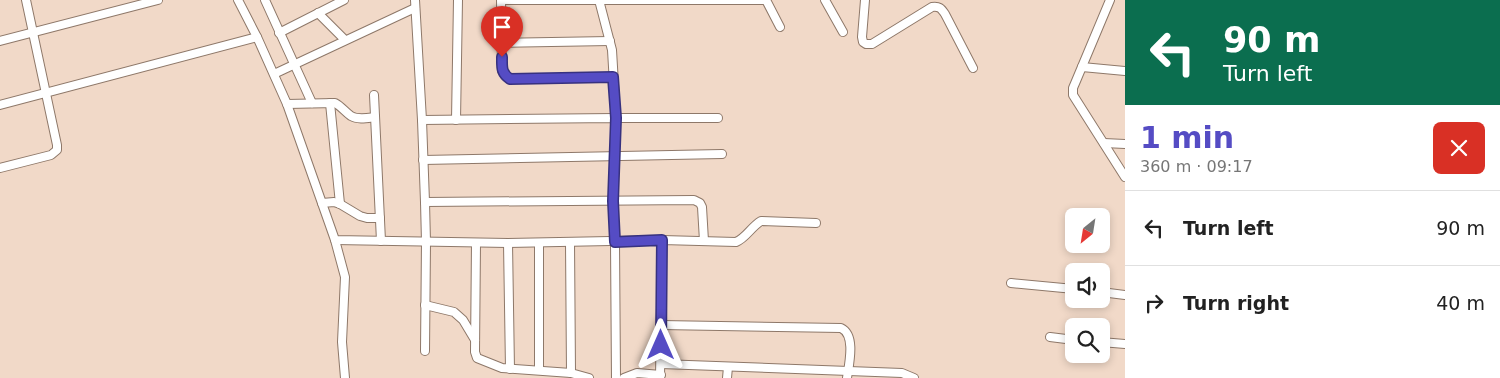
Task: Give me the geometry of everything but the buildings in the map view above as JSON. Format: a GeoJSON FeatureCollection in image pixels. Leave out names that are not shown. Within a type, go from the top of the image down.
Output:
{"type":"FeatureCollection","features":[{"type":"Feature","properties":{"kind":"street"},"geometry":{"type":"LineString","coordinates":[[0,168],[51,155],[57,150],[26,0]]}},
{"type":"Feature","properties":{"kind":"street"},"geometry":{"type":"LineString","coordinates":[[0,41],[158,0]]}},
{"type":"Feature","properties":{"kind":"street"},"geometry":{"type":"LineString","coordinates":[[238,0],[257,36],[287,104],[335,240],[345,277],[342,342],[345,378]]}},
{"type":"Feature","properties":{"kind":"street"},"geometry":{"type":"LineString","coordinates":[[265,0],[312,103]]}},
{"type":"Feature","properties":{"kind":"street"},"geometry":{"type":"LineString","coordinates":[[279,33],[344,0]]}},
{"type":"Feature","properties":{"kind":"street"},"geometry":{"type":"LineString","coordinates":[[456,120],[458,0]]}},
{"type":"Feature","properties":{"kind":"street"},"geometry":{"type":"LineString","coordinates":[[613,77],[510,79],[505,76],[502,71],[501,0],[766,0],[780,27]]}},
{"type":"Feature","properties":{"kind":"street"},"geometry":{"type":"LineString","coordinates":[[599,0],[610,41],[616,118],[613,201],[616,378]]}},
{"type":"Feature","properties":{"kind":"street"},"geometry":{"type":"LineString","coordinates":[[825,0],[843,32]]}},
{"type":"Feature","properties":{"kind":"street"},"geometry":{"type":"LineString","coordinates":[[865,0],[862,37],[863,42],[866,44],[872,44],[932,7],[937,6],[945,14],[974,68]]}},
{"type":"Feature","properties":{"kind":"street"},"geometry":{"type":"LineString","coordinates":[[1110,0],[1082,67],[1073,95],[1125,177]]}},
{"type":"Feature","properties":{"kind":"street"},"geometry":{"type":"LineString","coordinates":[[274,74],[415,4],[422,120],[426,242],[425,351]]}},
{"type":"Feature","properties":{"kind":"street"},"geometry":{"type":"LineString","coordinates":[[318,13],[345,40]]}},
{"type":"Feature","properties":{"kind":"street"},"geometry":{"type":"LineString","coordinates":[[0,105],[257,36]]}},
{"type":"Feature","properties":{"kind":"street"},"geometry":{"type":"LineString","coordinates":[[502,43],[610,41]]}},
{"type":"Feature","properties":{"kind":"street"},"geometry":{"type":"LineString","coordinates":[[1082,67],[1125,71]]}},
{"type":"Feature","properties":{"kind":"street"},"geometry":{"type":"LineString","coordinates":[[374,95],[381,241]]}},
{"type":"Feature","properties":{"kind":"street"},"geometry":{"type":"LineString","coordinates":[[330,103],[340,204]]}},
{"type":"Feature","properties":{"kind":"street"},"geometry":{"type":"LineString","coordinates":[[287,104],[335,103],[351,116],[375,118]]}},
{"type":"Feature","properties":{"kind":"street"},"geometry":{"type":"LineString","coordinates":[[422,120],[718,118]]}},
{"type":"Feature","properties":{"kind":"street"},"geometry":{"type":"LineString","coordinates":[[1104,143],[1125,144]]}},
{"type":"Feature","properties":{"kind":"street"},"geometry":{"type":"LineString","coordinates":[[423,160],[722,154]]}},
{"type":"Feature","properties":{"kind":"street"},"geometry":{"type":"LineString","coordinates":[[424,202],[694,200],[700,203],[702,207],[704,241]]}},
{"type":"Feature","properties":{"kind":"street"},"geometry":{"type":"LineString","coordinates":[[322,203],[334,202],[360,216],[380,218]]}},
{"type":"Feature","properties":{"kind":"street"},"geometry":{"type":"LineString","coordinates":[[335,240],[508,243],[662,240],[736,242],[741,240],[761,221],[816,223]]}},
{"type":"Feature","properties":{"kind":"street"},"geometry":{"type":"LineString","coordinates":[[624,378],[637,373],[660,377],[662,240]]}},
{"type":"Feature","properties":{"kind":"street"},"geometry":{"type":"LineString","coordinates":[[476,242],[475,352],[477,358],[502,368],[571,373],[589,378]]}},
{"type":"Feature","properties":{"kind":"street"},"geometry":{"type":"LineString","coordinates":[[570,242],[571,373]]}},
{"type":"Feature","properties":{"kind":"street"},"geometry":{"type":"LineString","coordinates":[[508,243],[510,369]]}},
{"type":"Feature","properties":{"kind":"street"},"geometry":{"type":"LineString","coordinates":[[539,243],[539,370]]}},
{"type":"Feature","properties":{"kind":"street"},"geometry":{"type":"LineString","coordinates":[[1011,283],[1065,288]]}},
{"type":"Feature","properties":{"kind":"street"},"geometry":{"type":"LineString","coordinates":[[1110,293],[1125,295]]}},
{"type":"Feature","properties":{"kind":"street"},"geometry":{"type":"LineString","coordinates":[[425,305],[454,312],[463,320],[475,340]]}},
{"type":"Feature","properties":{"kind":"street"},"geometry":{"type":"LineString","coordinates":[[661,325],[841,328],[846,330],[850,336],[847,374]]}},
{"type":"Feature","properties":{"kind":"street"},"geometry":{"type":"LineString","coordinates":[[1050,337],[1065,339]]}},
{"type":"Feature","properties":{"kind":"street"},"geometry":{"type":"LineString","coordinates":[[1110,343],[1125,344]]}},
{"type":"Feature","properties":{"kind":"street"},"geometry":{"type":"LineString","coordinates":[[661,364],[847,374],[902,373],[914,378]]}},
{"type":"Feature","properties":{"kind":"street"},"geometry":{"type":"LineString","coordinates":[[727,378],[728,367]]}},
{"type":"Feature","properties":{"kind":"route"},"geometry":{"type":"LineString","coordinates":[[502,57],[502,71],[510,79],[613,77],[616,118],[613,201],[615,242],[662,240],[661,345]]}}]}
